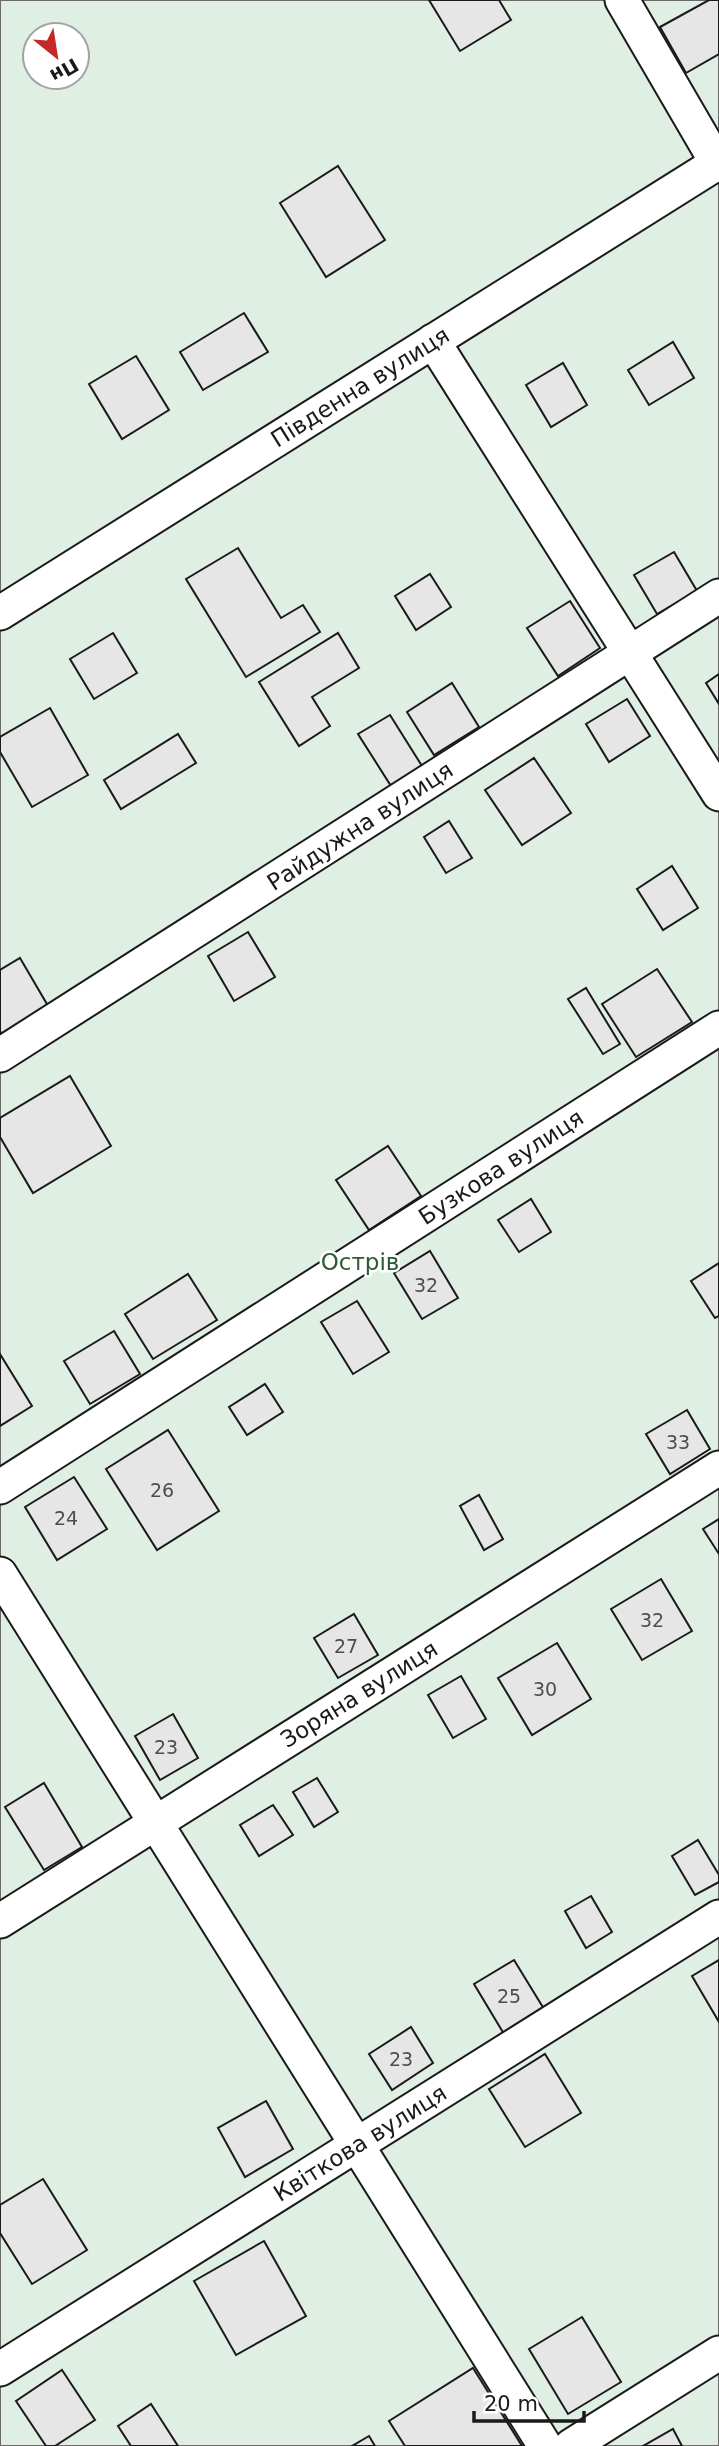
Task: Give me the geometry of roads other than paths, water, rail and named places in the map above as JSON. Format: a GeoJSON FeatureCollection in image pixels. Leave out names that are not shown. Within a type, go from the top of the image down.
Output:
{"type":"FeatureCollection","features":[{"type":"Feature","properties":{"kind":"street"},"geometry":{"type":"LineString","coordinates":[[622,0],[718,162]]}},
{"type":"Feature","properties":{"kind":"street","name":"Південна вулиця"},"geometry":{"type":"LineString","coordinates":[[0,613],[718,162]]}},
{"type":"Feature","properties":{"kind":"street"},"geometry":{"type":"LineString","coordinates":[[433,341],[719,794]]}},
{"type":"Feature","properties":{"kind":"street","name":"Райдужна вулиця"},"geometry":{"type":"LineString","coordinates":[[0,1055],[719,596]]}},
{"type":"Feature","properties":{"kind":"street","name":"Бузкова вулиця"},"geometry":{"type":"LineString","coordinates":[[0,1487],[719,1028]]}},
{"type":"Feature","properties":{"kind":"street","name":"Зоряна вулиця"},"geometry":{"type":"LineString","coordinates":[[0,1921],[719,1468]]}},
{"type":"Feature","properties":{"kind":"street"},"geometry":{"type":"LineString","coordinates":[[0,1574],[545,2446]]}},
{"type":"Feature","properties":{"kind":"street","name":"Квіткова вулиця"},"geometry":{"type":"LineString","coordinates":[[0,2369],[719,1917]]}},
{"type":"Feature","properties":{"kind":"street"},"geometry":{"type":"LineString","coordinates":[[571,2446],[719,2353]]}},
{"type":"Feature","properties":{"kind":"park label","name":"Острів"},"geometry":{"type":"Point","coordinates":[360,1262]}}]}
